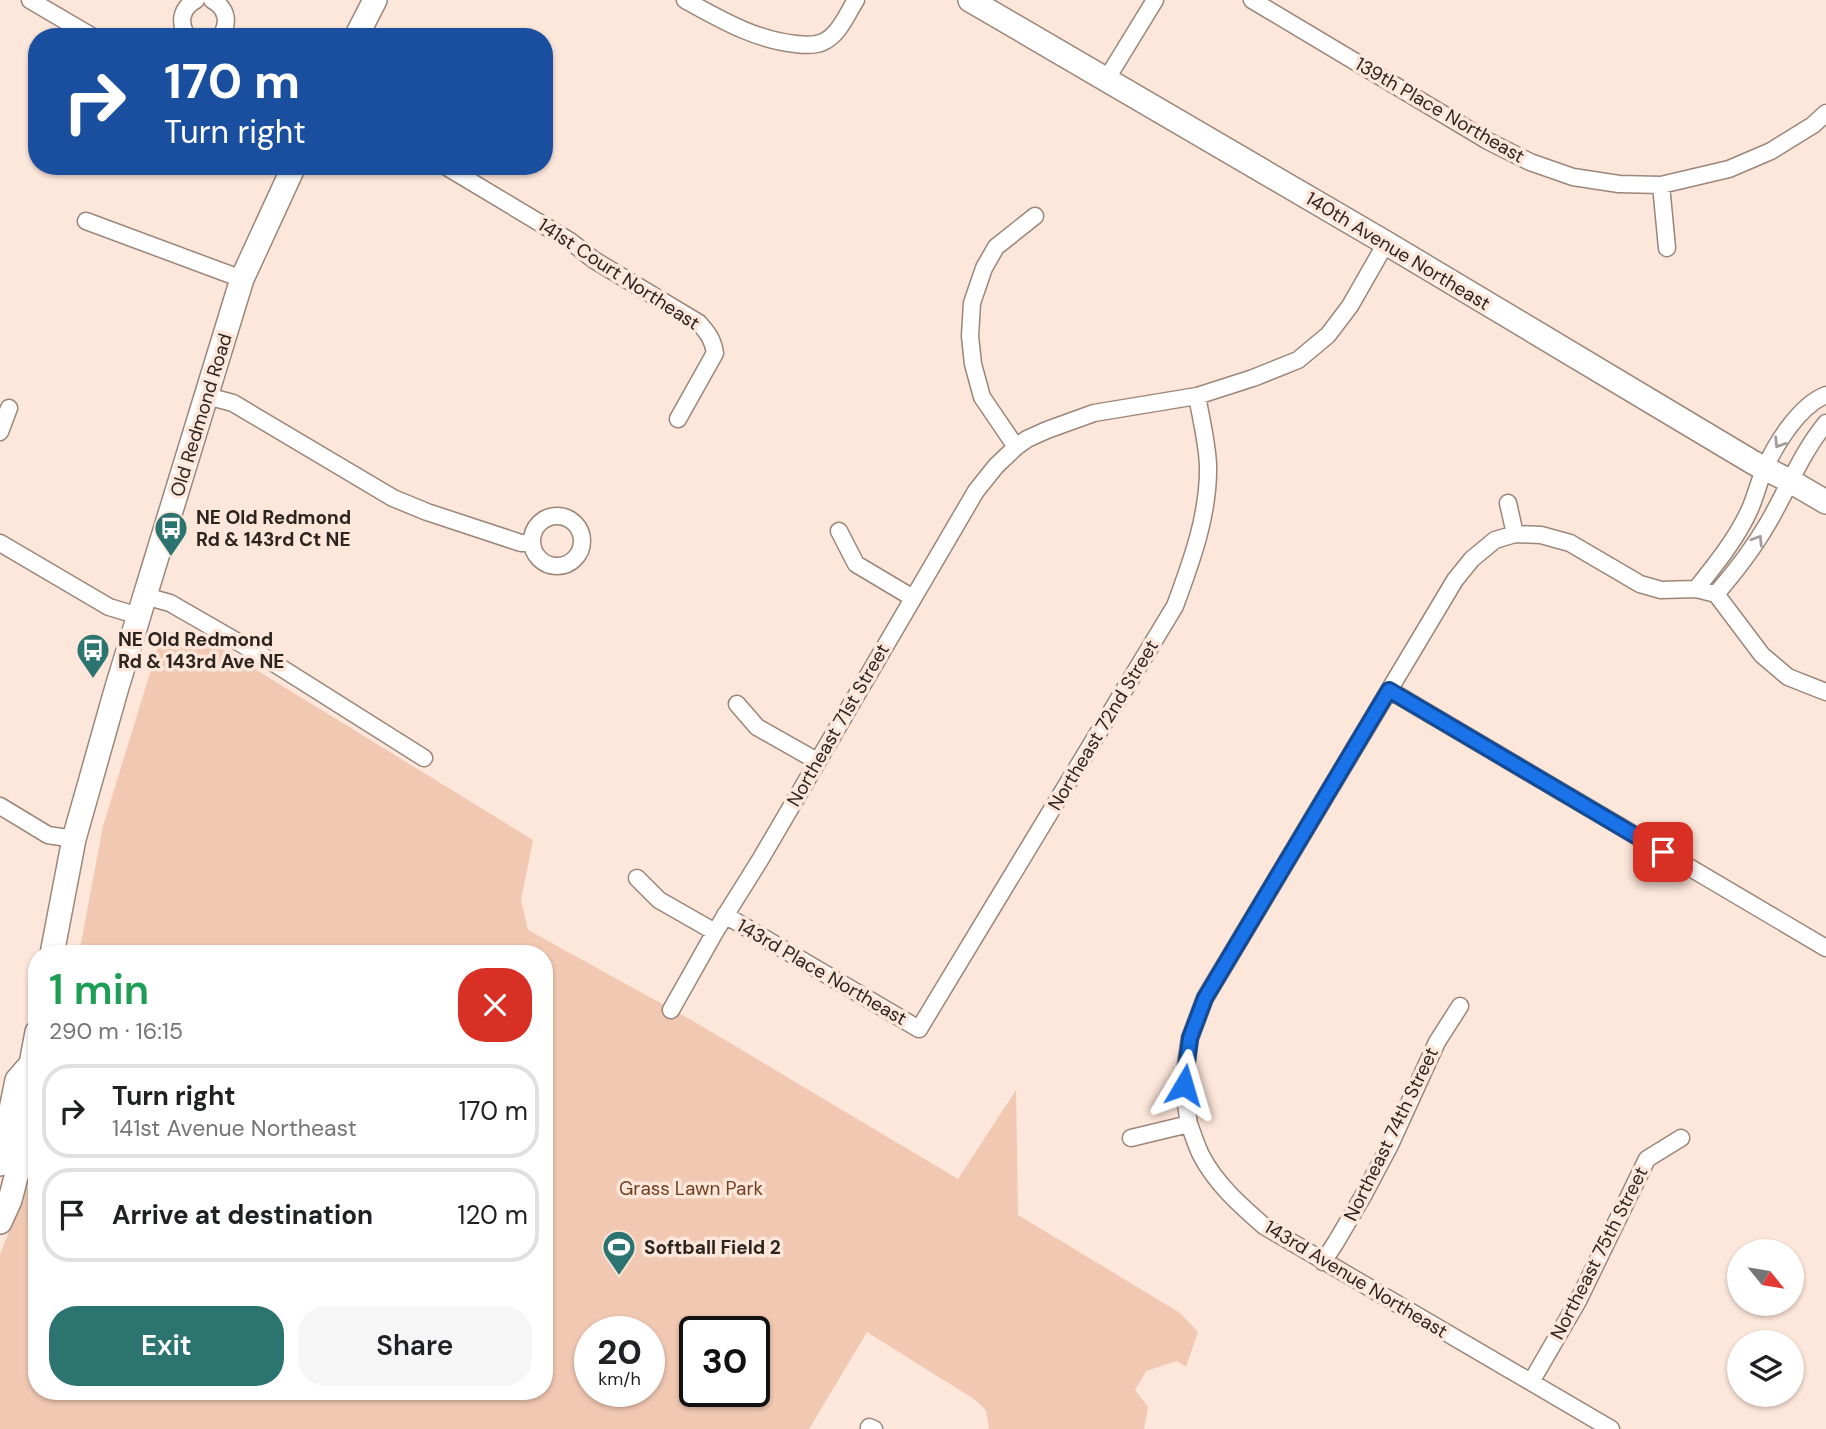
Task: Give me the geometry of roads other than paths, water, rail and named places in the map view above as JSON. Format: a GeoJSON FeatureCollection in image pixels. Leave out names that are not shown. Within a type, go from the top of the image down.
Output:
{"type":"FeatureCollection","features":[{"type":"Feature","properties":{"kind":"main road"},"geometry":{"type":"LineString","coordinates":[[361,28],[375,0]]}},
{"type":"Feature","properties":{"kind":"main road","name":"140th Avenue Northeast"},"geometry":{"type":"LineString","coordinates":[[982,3],[1106,80],[1765,469],[1826,502]]}},
{"type":"Feature","properties":{"kind":"main road","name":"Old Redmond Road"},"geometry":{"type":"LineString","coordinates":[[54,945],[74,839],[242,279],[290,175]]}},
{"type":"Feature","properties":{"kind":"main road"},"geometry":{"type":"LineString","coordinates":[[0,1164],[17,1080],[28,1067]]}},
{"type":"Feature","properties":{"kind":"main road"},"geometry":{"type":"LineString","coordinates":[[0,1222],[22,1158],[28,1126]]}},
{"type":"Feature","properties":{"kind":"street"},"geometry":{"type":"LineString","coordinates":[[30,0],[78,28]]}},
{"type":"Feature","properties":{"kind":"street"},"geometry":{"type":"LineString","coordinates":[[183,28],[183,13],[187,6],[196,0]]}},
{"type":"Feature","properties":{"kind":"street"},"geometry":{"type":"LineString","coordinates":[[212,0],[221,6],[225,13],[226,28]]}},
{"type":"Feature","properties":{"kind":"street"},"geometry":{"type":"LineString","coordinates":[[685,0],[733,26],[775,42],[806,45],[821,43],[835,33],[856,0]]}},
{"type":"Feature","properties":{"kind":"street"},"geometry":{"type":"LineString","coordinates":[[1106,80],[1155,0]]}},
{"type":"Feature","properties":{"kind":"street","name":"139th Place Northeast"},"geometry":{"type":"LineString","coordinates":[[1252,0],[1488,141],[1530,162],[1573,177],[1619,184],[1661,185],[1729,169],[1771,151],[1813,125],[1826,113]]}},
{"type":"Feature","properties":{"kind":"street","name":"141st Court Northeast"},"geometry":{"type":"LineString","coordinates":[[460,175],[570,241],[593,260],[699,323],[710,336],[715,353],[678,419]]}},
{"type":"Feature","properties":{"kind":"street"},"geometry":{"type":"LineString","coordinates":[[1661,185],[1667,248]]}},
{"type":"Feature","properties":{"kind":"street"},"geometry":{"type":"LineString","coordinates":[[1016,447],[982,397],[972,355],[972,303],[984,268],[996,247],[1035,216]]}},
{"type":"Feature","properties":{"kind":"street"},"geometry":{"type":"LineString","coordinates":[[86,221],[242,279]]}},
{"type":"Feature","properties":{"kind":"street","name":"Northeast 71st Street"},"geometry":{"type":"LineString","coordinates":[[671,1010],[976,491],[996,466],[1027,439],[1094,413],[1197,396],[1298,360],[1328,335],[1350,306],[1386,243]]}},
{"type":"Feature","properties":{"kind":"street"},"geometry":{"type":"LineString","coordinates":[[1696,589],[1724,553],[1750,510],[1765,469],[1780,440],[1797,418],[1817,399],[1826,395]]}},
{"type":"Feature","properties":{"kind":"street"},"geometry":{"type":"LineString","coordinates":[[207,396],[233,403],[393,498],[510,540],[531,543]]}},
{"type":"Feature","properties":{"kind":"street","name":"Northeast 72nd Street"},"geometry":{"type":"LineString","coordinates":[[919,1028],[1175,606],[1195,552],[1205,505],[1208,464],[1197,396]]}},
{"type":"Feature","properties":{"kind":"street"},"geometry":{"type":"LineString","coordinates":[[0,432],[9,408]]}},
{"type":"Feature","properties":{"kind":"street"},"geometry":{"type":"LineString","coordinates":[[1716,594],[1745,561],[1769,523],[1803,454],[1826,423]]}},
{"type":"Feature","properties":{"kind":"street"},"geometry":{"type":"LineString","coordinates":[[1508,503],[1515,534],[1541,535],[1570,542],[1640,584],[1661,590],[1696,589],[1716,594],[1762,655],[1788,677],[1826,692]]}},
{"type":"Feature","properties":{"kind":"street"},"geometry":{"type":"LineString","coordinates":[[839,531],[856,564],[913,598]]}},
{"type":"Feature","properties":{"kind":"street","name":"143rd Avenue Northeast"},"geometry":{"type":"LineString","coordinates":[[1515,534],[1495,540],[1472,559],[1455,580],[1205,998],[1190,1038],[1184,1085],[1189,1124],[1201,1155],[1219,1184],[1264,1226],[1611,1429]]}},
{"type":"Feature","properties":{"kind":"street"},"geometry":{"type":"LineString","coordinates":[[0,543],[109,607],[170,603],[264,657],[424,758]]}},
{"type":"Feature","properties":{"kind":"street"},"geometry":{"type":"LineString","coordinates":[[1389,690],[1826,948]]}},
{"type":"Feature","properties":{"kind":"street"},"geometry":{"type":"LineString","coordinates":[[737,704],[757,727],[817,761]]}},
{"type":"Feature","properties":{"kind":"street"},"geometry":{"type":"LineString","coordinates":[[0,806],[47,834],[74,839]]}},
{"type":"Feature","properties":{"kind":"street"},"geometry":{"type":"LineString","coordinates":[[637,878],[659,900],[715,932]]}},
{"type":"Feature","properties":{"kind":"street","name":"143rd Place Northeast"},"geometry":{"type":"LineString","coordinates":[[725,915],[919,1028]]}},
{"type":"Feature","properties":{"kind":"street","name":"Northeast 74th Street"},"geometry":{"type":"LineString","coordinates":[[1323,1262],[1363,1196],[1390,1145],[1437,1042],[1460,1006]]}},
{"type":"Feature","properties":{"kind":"street"},"geometry":{"type":"LineString","coordinates":[[1131,1138],[1189,1124]]}},
{"type":"Feature","properties":{"kind":"street","name":"Northeast 75th Street"},"geometry":{"type":"LineString","coordinates":[[1531,1382],[1578,1301],[1647,1159],[1681,1138]]}},
{"type":"Feature","properties":{"kind":"place","name":"NE Old Redmond Rd & 143rd Ct NE"},"geometry":{"type":"Point","coordinates":[171,558]}},
{"type":"Feature","properties":{"kind":"place","name":"NE Old Redmond Rd & 143rd Ave NE"},"geometry":{"type":"Point","coordinates":[93,680]}},
{"type":"Feature","properties":{"kind":"place","name":"Softball Field 2"},"geometry":{"type":"Point","coordinates":[619,1277]}},
{"type":"Feature","properties":{"kind":"park label","name":"Grass Lawn Park"},"geometry":{"type":"Point","coordinates":[691,1188]}}]}
